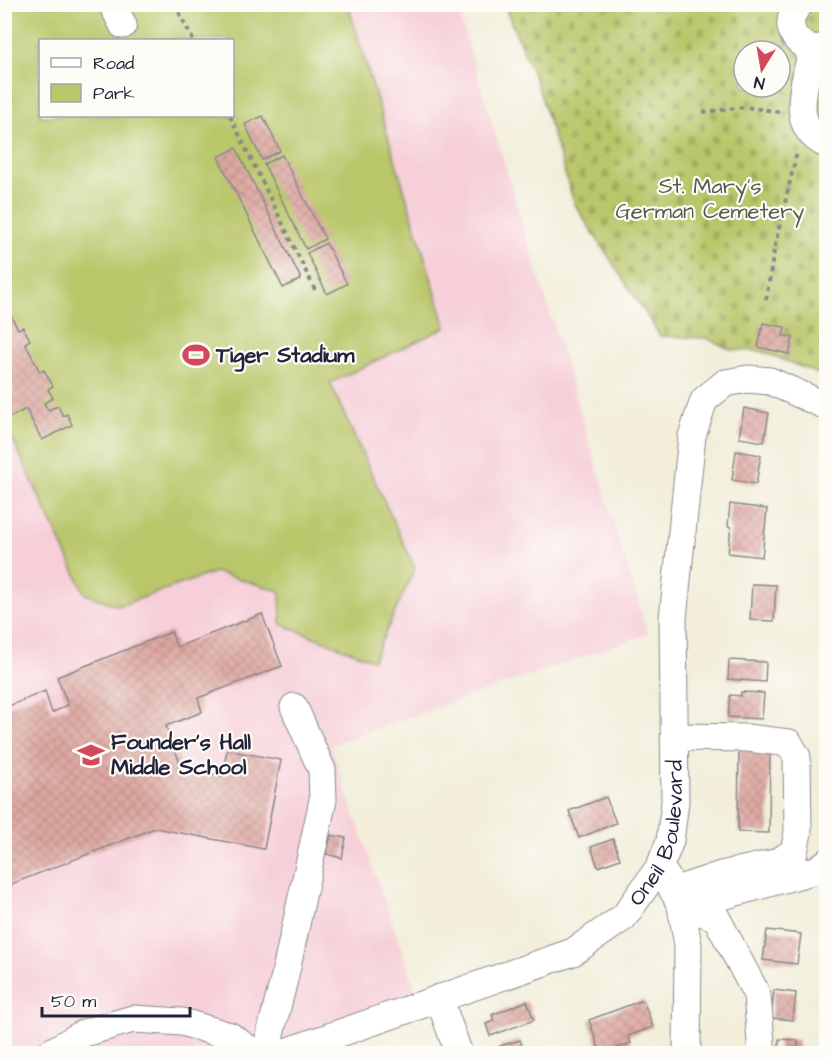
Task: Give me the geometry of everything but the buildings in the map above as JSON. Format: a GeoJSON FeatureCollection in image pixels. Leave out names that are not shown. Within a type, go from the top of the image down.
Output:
{"type":"FeatureCollection","features":[{"type":"Feature","properties":{"kind":"street"},"geometry":{"type":"LineString","coordinates":[[800,4],[792,16],[790,25],[792,33],[797,40],[819,48],[801,110],[809,132],[826,144]]}},
{"type":"Feature","properties":{"kind":"street","name":"Oneil Boulevard"},"geometry":{"type":"LineString","coordinates":[[280,1053],[333,1045],[439,998],[573,952],[624,917],[660,866],[670,841],[675,802],[673,618],[692,436],[704,400],[725,384],[748,379],[770,381],[826,406]]}},
{"type":"Feature","properties":{"kind":"street"},"geometry":{"type":"LineString","coordinates":[[266,1053],[323,800],[322,770],[294,707]]}},
{"type":"Feature","properties":{"kind":"street"},"geometry":{"type":"LineString","coordinates":[[675,737],[747,738],[789,743],[797,757],[798,832],[794,852],[775,863],[721,876],[677,898]]}},
{"type":"Feature","properties":{"kind":"street"},"geometry":{"type":"LineString","coordinates":[[677,898],[701,902],[816,870],[826,863]]}},
{"type":"Feature","properties":{"kind":"street"},"geometry":{"type":"LineString","coordinates":[[660,866],[677,898],[688,945],[687,1053]]}},
{"type":"Feature","properties":{"kind":"street"},"geometry":{"type":"LineString","coordinates":[[677,898],[716,917],[757,995],[762,1053]]}},
{"type":"Feature","properties":{"kind":"street"},"geometry":{"type":"LineString","coordinates":[[439,998],[459,1053]]}},
{"type":"Feature","properties":{"kind":"street"},"geometry":{"type":"LineString","coordinates":[[48,1053],[84,1033],[133,1019],[182,1022],[230,1036],[256,1053]]}},
{"type":"Feature","properties":{"kind":"path"},"geometry":{"type":"LineString","coordinates":[[175,4],[192,39]]}},
{"type":"Feature","properties":{"kind":"path"},"geometry":{"type":"LineString","coordinates":[[703,112],[745,107],[803,118],[775,245],[766,300]]}},
{"type":"Feature","properties":{"kind":"path"},"geometry":{"type":"LineString","coordinates":[[230,117],[316,292]]}},
{"type":"Feature","properties":{"kind":"shaded area"},"geometry":{"type":"Polygon","coordinates":[[[5,5],[456,5],[648,634],[330,745],[416,990],[286,1039],[241,1053],[5,1054],[5,5]]]}},
{"type":"Feature","properties":{"kind":"green space","name":"Tiger Stadium"},"geometry":{"type":"Polygon","coordinates":[[[5,5],[348,5],[446,327],[330,383],[415,568],[373,660],[281,624],[280,591],[215,572],[119,606],[85,594],[5,423],[5,5]]]}},
{"type":"Feature","properties":{"kind":"green space","name":"St. Mary's German Cemetery"},"geometry":{"type":"Polygon","coordinates":[[[504,5],[826,5],[826,377],[761,351],[732,350],[706,338],[660,336],[575,205],[537,84],[504,5]]]}},
{"type":"Feature","properties":{"kind":"place","name":"Tiger Stadium"},"geometry":{"type":"Point","coordinates":[196,355]}},
{"type":"Feature","properties":{"kind":"place","name":"Founder's Hall Middle School"},"geometry":{"type":"Point","coordinates":[91,755]}}]}
